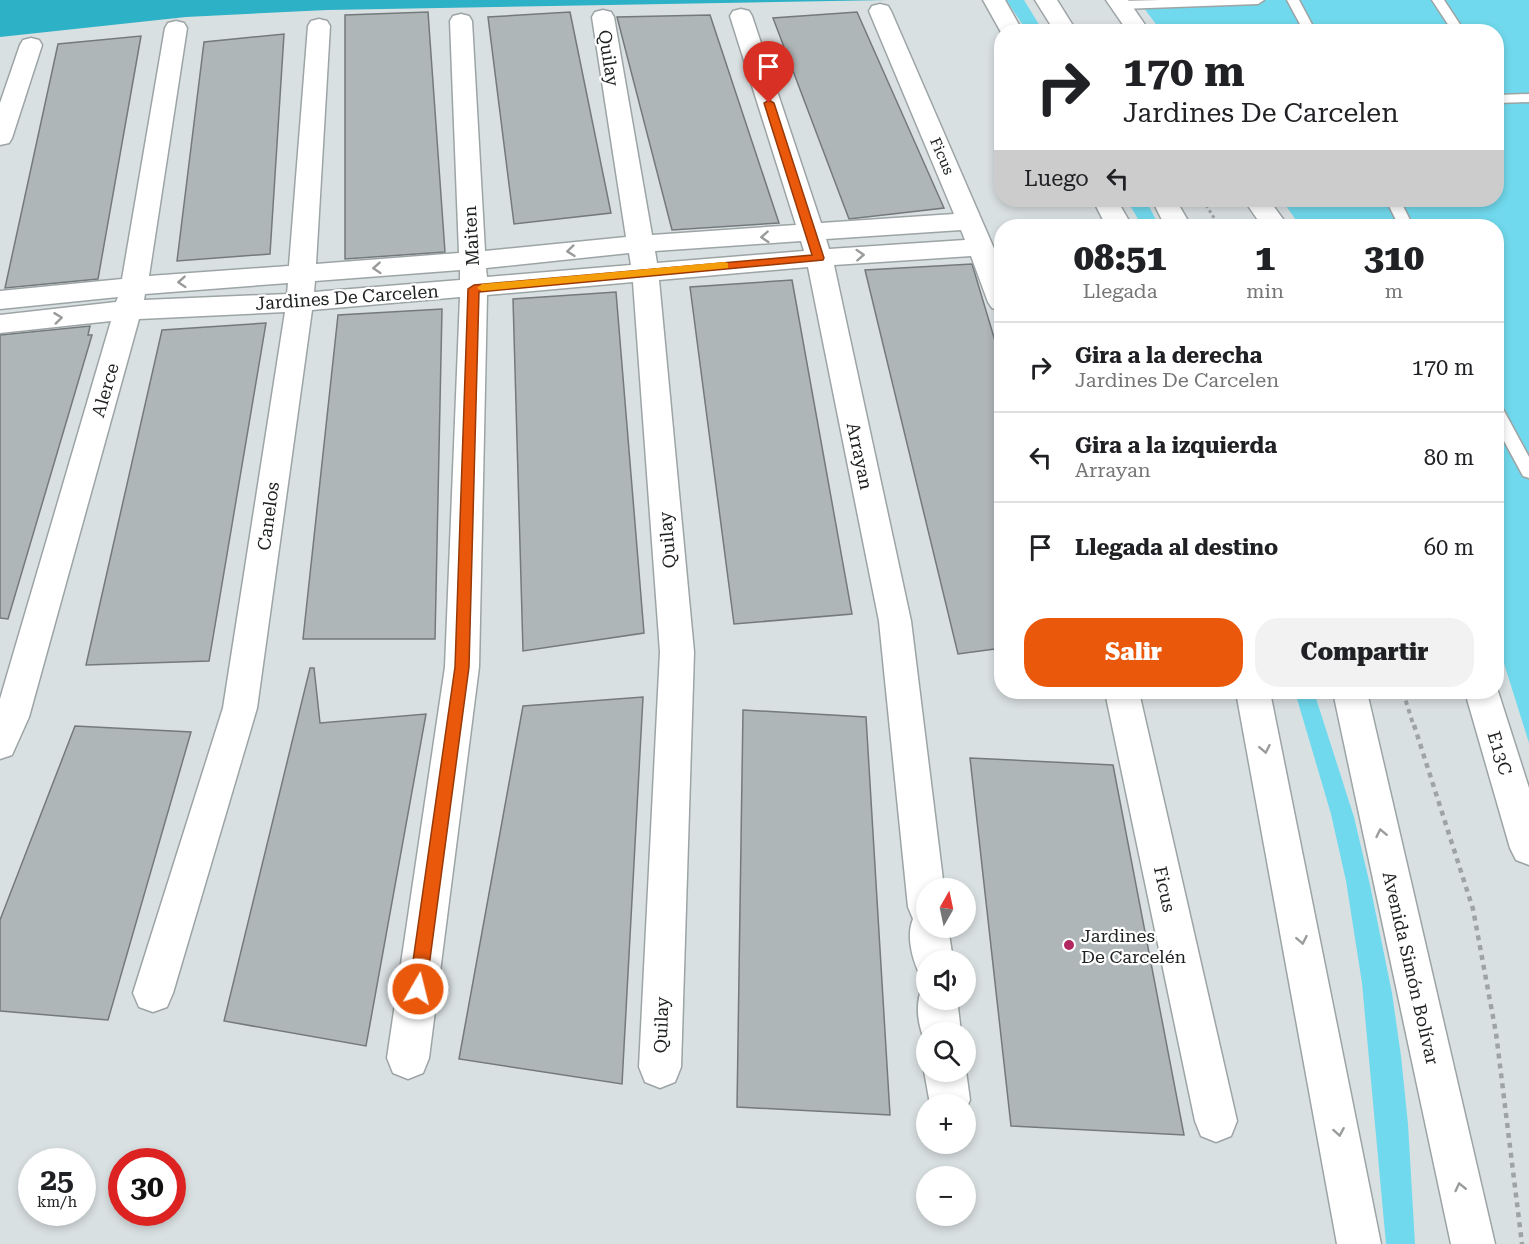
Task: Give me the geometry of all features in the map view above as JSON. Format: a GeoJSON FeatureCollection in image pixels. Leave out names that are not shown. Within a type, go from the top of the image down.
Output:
{"type":"FeatureCollection","features":[{"type":"Feature","properties":{"kind":"main road"},"geometry":{"type":"LineString","coordinates":[[994,0],[1008,24]]}},
{"type":"Feature","properties":{"kind":"main road"},"geometry":{"type":"LineString","coordinates":[[1046,0],[1061,24]]}},
{"type":"Feature","properties":{"kind":"main road"},"geometry":{"type":"LineString","coordinates":[[1119,3],[1133,24]]}},
{"type":"Feature","properties":{"kind":"main road","name":"Ficus"},"geometry":{"type":"LineString","coordinates":[[880,11],[994,281]]}},
{"type":"Feature","properties":{"kind":"main road","name":"Arrayan"},"geometry":{"type":"LineString","coordinates":[[741,15],[815,246],[895,621],[924,878]]}},
{"type":"Feature","properties":{"kind":"main road","name":"Quilay"},"geometry":{"type":"LineString","coordinates":[[603,17],[643,258],[677,652],[660,1067]]}},
{"type":"Feature","properties":{"kind":"main road","name":"Maiten"},"geometry":{"type":"LineString","coordinates":[[408,1058],[462,667],[473,275],[461,21]]}},
{"type":"Feature","properties":{"kind":"main road","name":"Canelos"},"geometry":{"type":"LineString","coordinates":[[153,993],[240,708],[301,288],[319,26]]}},
{"type":"Feature","properties":{"kind":"main road","name":"Alerce"},"geometry":{"type":"LineString","coordinates":[[0,744],[12,717],[131,298],[176,28]]}},
{"type":"Feature","properties":{"kind":"main road"},"geometry":{"type":"LineString","coordinates":[[0,138],[31,45]]}},
{"type":"Feature","properties":{"kind":"main road","name":"Jardines De Carcelen"},"geometry":{"type":"LineString","coordinates":[[815,246],[970,221]]}},
{"type":"Feature","properties":{"kind":"main road","name":"Jardines De Carcelen"},"geometry":{"type":"LineString","coordinates":[[0,300],[131,298],[301,288],[473,275],[643,258],[815,246],[981,247]]}},
{"type":"Feature","properties":{"kind":"main road","name":"Jardines De Carcelen"},"geometry":{"type":"LineString","coordinates":[[0,324],[131,298]]}},
{"type":"Feature","properties":{"kind":"main road","name":"Ficus"},"geometry":{"type":"LineString","coordinates":[[1124,699],[1216,1121]]}},
{"type":"Feature","properties":{"kind":"main road"},"geometry":{"type":"LineString","coordinates":[[1255,699],[1359,1244]]}},
{"type":"Feature","properties":{"kind":"main road","name":"Avenida Simón Bolívar"},"geometry":{"type":"LineString","coordinates":[[1352,699],[1473,1244]]}},
{"type":"Feature","properties":{"kind":"main road","name":"E13C"},"geometry":{"type":"LineString","coordinates":[[1484,699],[1529,848]]}},
{"type":"Feature","properties":{"kind":"lane"},"geometry":{"type":"LineString","coordinates":[[1119,3],[1258,0]]}},
{"type":"Feature","properties":{"kind":"lane"},"geometry":{"type":"LineString","coordinates":[[1293,0],[1306,24]]}},
{"type":"Feature","properties":{"kind":"lane"},"geometry":{"type":"LineString","coordinates":[[1438,0],[1454,24]]}},
{"type":"Feature","properties":{"kind":"lane"},"geometry":{"type":"LineString","coordinates":[[1504,99],[1529,98]]}},
{"type":"Feature","properties":{"kind":"lane"},"geometry":{"type":"LineString","coordinates":[[1504,425],[1529,472]]}},
{"type":"Feature","properties":{"kind":"path"},"geometry":{"type":"LineString","coordinates":[[1405,699],[1473,909],[1496,1033],[1522,1244]]}},
{"type":"Feature","properties":{"kind":"shaded area"},"geometry":{"type":"Polygon","coordinates":[[[0,0],[887,0],[327,10],[186,17],[0,37],[0,0]]]}},
{"type":"Feature","properties":{"kind":"shaded area"},"geometry":{"type":"Polygon","coordinates":[[[1006,0],[1024,0],[1039,24],[1022,24],[1006,0]]]}},
{"type":"Feature","properties":{"kind":"shaded area"},"geometry":{"type":"Polygon","coordinates":[[[1138,0],[1529,0],[1529,743],[1504,663],[1504,219],[1295,219],[1287,207],[1504,207],[1504,24],[1156,24],[1138,0]]]}},
{"type":"Feature","properties":{"kind":"shaded area"},"geometry":{"type":"Polygon","coordinates":[[[1131,207],[1150,207],[1156,219],[1138,219],[1131,207]]]}},
{"type":"Feature","properties":{"kind":"shaded area"},"geometry":{"type":"Polygon","coordinates":[[[1297,699],[1316,699],[1354,817],[1370,885],[1392,993],[1401,1056],[1408,1124],[1415,1244],[1386,1244],[1362,983],[1346,881],[1331,814],[1297,699]]]}},
{"type":"Feature","properties":{"kind":"building"},"geometry":{"type":"Polygon","coordinates":[[[428,12],[445,252],[345,259],[345,15],[428,12]]]}},
{"type":"Feature","properties":{"kind":"building"},"geometry":{"type":"Polygon","coordinates":[[[570,12],[611,213],[514,224],[488,17],[570,12]]]}},
{"type":"Feature","properties":{"kind":"building"},"geometry":{"type":"Polygon","coordinates":[[[857,12],[944,208],[849,219],[773,18],[857,12]]]}},
{"type":"Feature","properties":{"kind":"building"},"geometry":{"type":"Polygon","coordinates":[[[710,15],[779,223],[672,230],[617,17],[710,15]]]}},
{"type":"Feature","properties":{"kind":"building"},"geometry":{"type":"Polygon","coordinates":[[[284,34],[270,254],[177,261],[204,42],[284,34]]]}},
{"type":"Feature","properties":{"kind":"building"},"geometry":{"type":"Polygon","coordinates":[[[141,36],[98,279],[5,288],[58,44],[141,36]]]}},
{"type":"Feature","properties":{"kind":"building"},"geometry":{"type":"Polygon","coordinates":[[[972,264],[994,337],[994,649],[958,654],[865,270],[972,264]]]}},
{"type":"Feature","properties":{"kind":"building"},"geometry":{"type":"Polygon","coordinates":[[[792,280],[852,614],[734,624],[690,287],[792,280]]]}},
{"type":"Feature","properties":{"kind":"building"},"geometry":{"type":"Polygon","coordinates":[[[616,292],[644,633],[523,651],[513,299],[616,292]]]}},
{"type":"Feature","properties":{"kind":"building"},"geometry":{"type":"Polygon","coordinates":[[[442,309],[435,639],[303,639],[338,315],[442,309]]]}},
{"type":"Feature","properties":{"kind":"building"},"geometry":{"type":"Polygon","coordinates":[[[266,323],[209,661],[86,665],[162,330],[266,323]]]}},
{"type":"Feature","properties":{"kind":"building"},"geometry":{"type":"Polygon","coordinates":[[[90,326],[88,335],[92,335],[8,619],[0,618],[0,335],[90,326]]]}},
{"type":"Feature","properties":{"kind":"building"},"geometry":{"type":"Polygon","coordinates":[[[310,668],[314,668],[320,723],[426,714],[366,1046],[224,1021],[310,668]]]}},
{"type":"Feature","properties":{"kind":"building"},"geometry":{"type":"Polygon","coordinates":[[[643,697],[622,1084],[459,1059],[523,706],[643,697]]]}},
{"type":"Feature","properties":{"kind":"building"},"geometry":{"type":"Polygon","coordinates":[[[743,710],[866,717],[890,1115],[737,1107],[743,710]]]}},
{"type":"Feature","properties":{"kind":"building"},"geometry":{"type":"Polygon","coordinates":[[[75,726],[191,732],[108,1020],[0,1011],[0,920],[75,726]]]}},
{"type":"Feature","properties":{"kind":"building","name":"Jardines De Carcelén"},"geometry":{"type":"Polygon","coordinates":[[[970,758],[1113,765],[1184,1135],[1011,1126],[970,758]]]}},
{"type":"Feature","properties":{"kind":"slow traffic"},"geometry":{"type":"LineString","coordinates":[[482,288],[724,266]]}},
{"type":"Feature","properties":{"kind":"place","name":"Jardines De Carcelén"},"geometry":{"type":"Point","coordinates":[1069,945]}},
{"type":"Feature","properties":{"kind":"route"},"geometry":{"type":"LineString","coordinates":[[418,989],[462,667],[474,289],[819,258],[769,103]]}}]}
